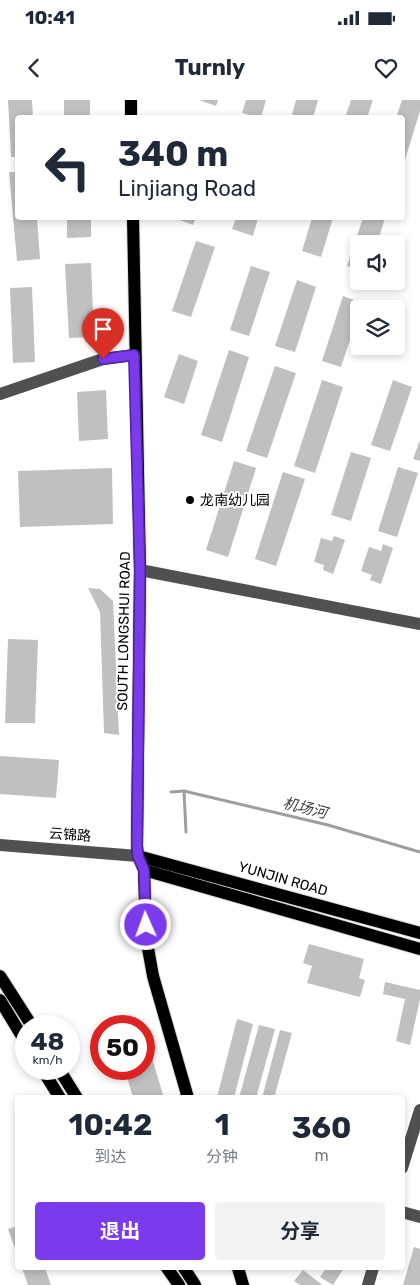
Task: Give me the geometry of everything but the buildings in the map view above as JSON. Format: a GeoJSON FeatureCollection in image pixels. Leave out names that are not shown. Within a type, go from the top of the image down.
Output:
{"type":"FeatureCollection","features":[{"type":"Feature","properties":{"kind":"main road"},"geometry":{"type":"LineString","coordinates":[[131,100],[131,115]]}},
{"type":"Feature","properties":{"kind":"main road","name":"SOUTH LONGSHUI ROAD"},"geometry":{"type":"LineString","coordinates":[[133,220],[134,355],[140,570],[138,856],[144,870],[146,929],[152,976],[187,1095]]}},
{"type":"Feature","properties":{"kind":"main road","name":"YUNJIN ROAD"},"geometry":{"type":"LineString","coordinates":[[138,856],[420,933]]}},
{"type":"Feature","properties":{"kind":"main road"},"geometry":{"type":"LineString","coordinates":[[144,870],[420,949]]}},
{"type":"Feature","properties":{"kind":"main road"},"geometry":{"type":"LineString","coordinates":[[0,976],[25,1015]]}},
{"type":"Feature","properties":{"kind":"main road"},"geometry":{"type":"LineString","coordinates":[[0,1000],[15,1025]]}},
{"type":"Feature","properties":{"kind":"main road"},"geometry":{"type":"LineString","coordinates":[[49,1080],[58,1095]]}},
{"type":"Feature","properties":{"kind":"main road"},"geometry":{"type":"LineString","coordinates":[[66,1080],[75,1095]]}},
{"type":"Feature","properties":{"kind":"main road"},"geometry":{"type":"LineString","coordinates":[[169,1270],[178,1285]]}},
{"type":"Feature","properties":{"kind":"main road"},"geometry":{"type":"LineString","coordinates":[[185,1270],[195,1285]]}},
{"type":"Feature","properties":{"kind":"main road"},"geometry":{"type":"LineString","coordinates":[[239,1270],[243,1285]]}},
{"type":"Feature","properties":{"kind":"street"},"geometry":{"type":"LineString","coordinates":[[0,394],[103,359],[134,355]]}},
{"type":"Feature","properties":{"kind":"street"},"geometry":{"type":"LineString","coordinates":[[140,570],[420,624]]}},
{"type":"Feature","properties":{"kind":"street","name":"云锦路"},"geometry":{"type":"LineString","coordinates":[[0,845],[138,856]]}},
{"type":"Feature","properties":{"kind":"street"},"geometry":{"type":"LineString","coordinates":[[405,1158],[420,1110]]}},
{"type":"Feature","properties":{"kind":"street"},"geometry":{"type":"LineString","coordinates":[[405,1213],[420,1217]]}},
{"type":"Feature","properties":{"kind":"street"},"geometry":{"type":"LineString","coordinates":[[368,1285],[372,1270]]}},
{"type":"Feature","properties":{"kind":"waterway","name":"机场河"},"geometry":{"type":"LineString","coordinates":[[184,791],[186,832]]}},
{"type":"Feature","properties":{"kind":"waterway","name":"机场河"},"geometry":{"type":"LineString","coordinates":[[171,792],[184,791],[328,825],[420,852]]}},
{"type":"Feature","properties":{"kind":"place","name":"龙南幼儿园"},"geometry":{"type":"Point","coordinates":[190,500]}},
{"type":"Feature","properties":{"kind":"route"},"geometry":{"type":"LineString","coordinates":[[103,359],[134,355],[140,570],[137,846],[138,856],[144,870],[146,925]]}}]}
